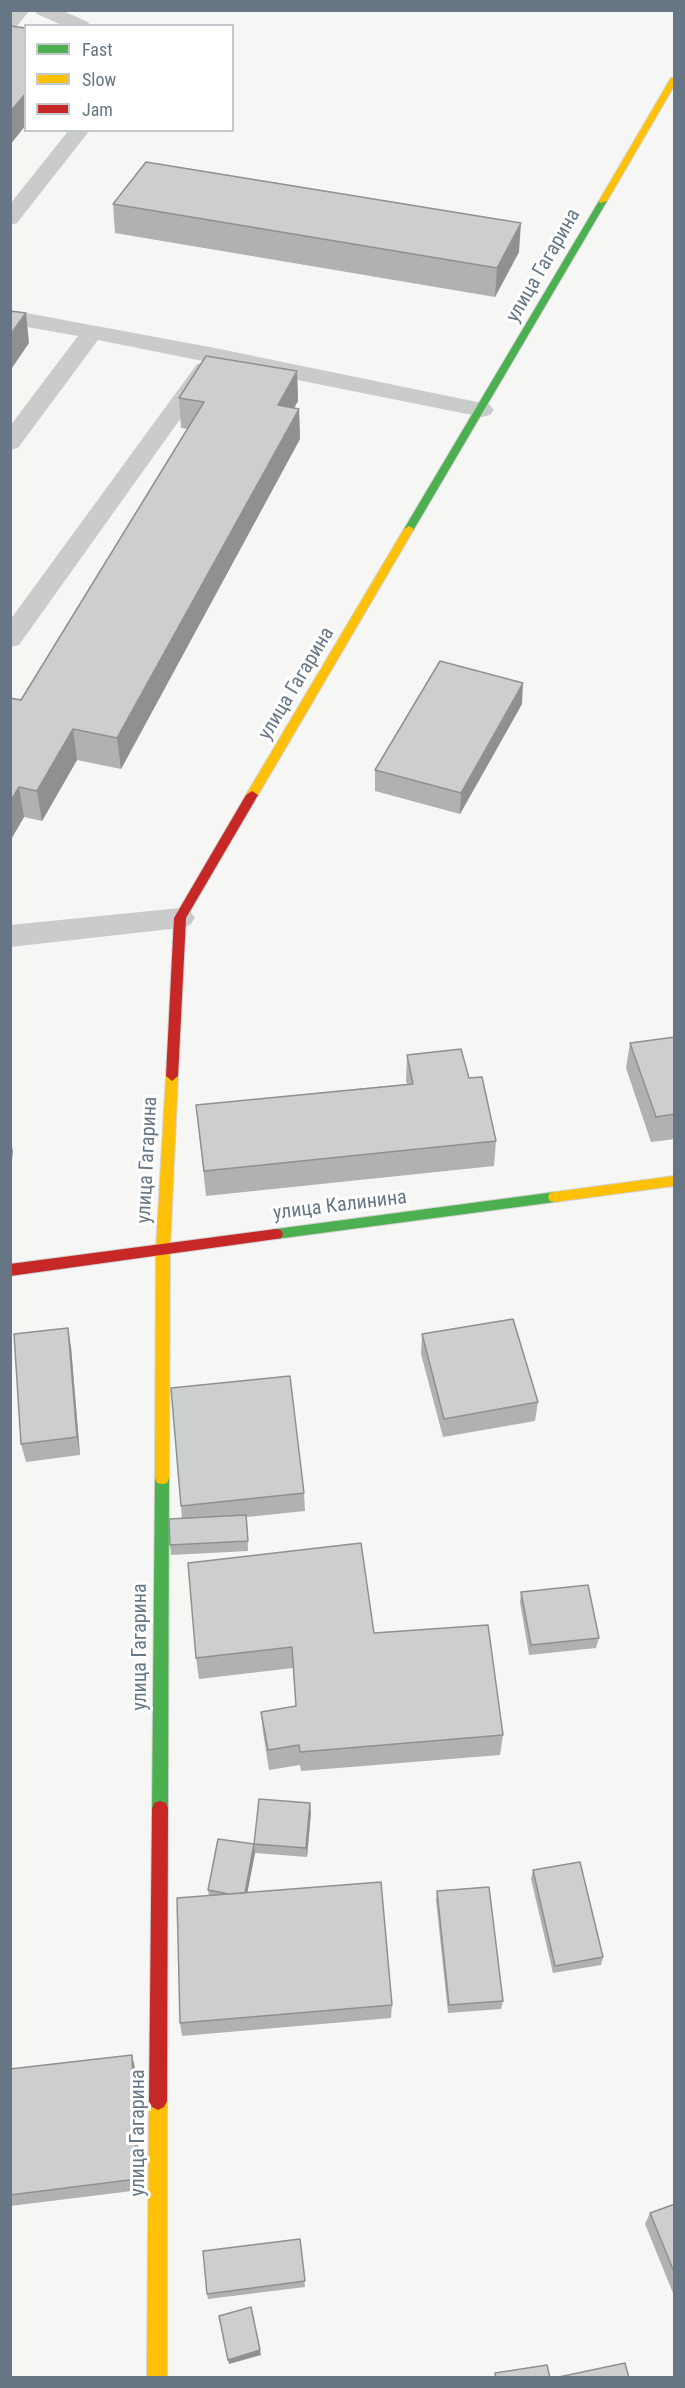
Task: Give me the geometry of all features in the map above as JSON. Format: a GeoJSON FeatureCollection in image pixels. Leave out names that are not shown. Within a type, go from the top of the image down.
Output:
{"type":"FeatureCollection","features":[{"type":"Feature","properties":{"kind":"street"},"geometry":{"type":"LineString","coordinates":[[10,22],[21,10]]}},
{"type":"Feature","properties":{"kind":"street"},"geometry":{"type":"LineString","coordinates":[[44,10],[76,24]]}},
{"type":"Feature","properties":{"kind":"street","name":"улица Гагарина"},"geometry":{"type":"LineString","coordinates":[[157,2378],[163,1249],[180,918],[675,80]]}},
{"type":"Feature","properties":{"kind":"street"},"geometry":{"type":"LineString","coordinates":[[10,219],[78,132]]}},
{"type":"Feature","properties":{"kind":"street"},"geometry":{"type":"LineString","coordinates":[[10,317],[215,355],[482,410]]}},
{"type":"Feature","properties":{"kind":"street"},"geometry":{"type":"LineString","coordinates":[[10,443],[93,332]]}},
{"type":"Feature","properties":{"kind":"street"},"geometry":{"type":"LineString","coordinates":[[10,639],[215,355]]}},
{"type":"Feature","properties":{"kind":"street"},"geometry":{"type":"LineString","coordinates":[[10,936],[180,918]]}},
{"type":"Feature","properties":{"kind":"street","name":"улица Калинина"},"geometry":{"type":"LineString","coordinates":[[10,1270],[675,1182]]}},
{"type":"Feature","properties":{"kind":"building"},"geometry":{"type":"Polygon","coordinates":[[[10,26],[24,28],[24,95],[10,112],[10,26]]]}},
{"type":"Feature","properties":{"kind":"building"},"geometry":{"type":"Polygon","coordinates":[[[146,162],[521,223],[497,268],[113,204],[146,162]]]}},
{"type":"Feature","properties":{"kind":"building"},"geometry":{"type":"Polygon","coordinates":[[[10,311],[26,313],[10,335],[10,311]]]}},
{"type":"Feature","properties":{"kind":"building"},"geometry":{"type":"Polygon","coordinates":[[[206,356],[297,371],[278,405],[299,409],[117,738],[73,729],[37,791],[19,787],[10,802],[10,698],[21,700],[204,402],[179,398],[206,356]]]}},
{"type":"Feature","properties":{"kind":"building"},"geometry":{"type":"Polygon","coordinates":[[[440,661],[523,683],[461,793],[375,770],[440,661]]]}},
{"type":"Feature","properties":{"kind":"building"},"geometry":{"type":"Polygon","coordinates":[[[675,1037],[675,1114],[656,1117],[630,1043],[675,1037]]]}},
{"type":"Feature","properties":{"kind":"building"},"geometry":{"type":"Polygon","coordinates":[[[461,1049],[469,1078],[482,1077],[496,1141],[204,1171],[196,1105],[413,1084],[407,1055],[461,1049]]]}},
{"type":"Feature","properties":{"kind":"building"},"geometry":{"type":"Polygon","coordinates":[[[513,1319],[538,1402],[444,1419],[422,1334],[513,1319]]]}},
{"type":"Feature","properties":{"kind":"building"},"geometry":{"type":"Polygon","coordinates":[[[68,1328],[77,1437],[21,1444],[14,1334],[68,1328]]]}},
{"type":"Feature","properties":{"kind":"building"},"geometry":{"type":"Polygon","coordinates":[[[290,1376],[304,1493],[181,1506],[171,1388],[290,1376]]]}},
{"type":"Feature","properties":{"kind":"building"},"geometry":{"type":"Polygon","coordinates":[[[246,1515],[248,1541],[170,1545],[169,1519],[246,1515]]]}},
{"type":"Feature","properties":{"kind":"building"},"geometry":{"type":"Polygon","coordinates":[[[361,1543],[374,1633],[488,1625],[503,1735],[300,1752],[299,1745],[268,1750],[261,1712],[296,1706],[292,1647],[196,1658],[188,1563],[361,1543]]]}},
{"type":"Feature","properties":{"kind":"building"},"geometry":{"type":"Polygon","coordinates":[[[588,1585],[599,1638],[531,1645],[521,1592],[588,1585]]]}},
{"type":"Feature","properties":{"kind":"building"},"geometry":{"type":"Polygon","coordinates":[[[259,1799],[310,1803],[306,1848],[254,1844],[259,1799]]]}},
{"type":"Feature","properties":{"kind":"building"},"geometry":{"type":"Polygon","coordinates":[[[218,1839],[254,1844],[245,1893],[229,1894],[208,1890],[218,1839]]]}},
{"type":"Feature","properties":{"kind":"building"},"geometry":{"type":"Polygon","coordinates":[[[580,1862],[603,1957],[555,1966],[533,1870],[580,1862]]]}},
{"type":"Feature","properties":{"kind":"building"},"geometry":{"type":"Polygon","coordinates":[[[381,1882],[392,2005],[180,2023],[177,1898],[381,1882]]]}},
{"type":"Feature","properties":{"kind":"building"},"geometry":{"type":"Polygon","coordinates":[[[489,1887],[503,2001],[449,2005],[437,1891],[489,1887]]]}},
{"type":"Feature","properties":{"kind":"building"},"geometry":{"type":"Polygon","coordinates":[[[132,2055],[137,2179],[10,2195],[10,2069],[132,2055]]]}},
{"type":"Feature","properties":{"kind":"building"},"geometry":{"type":"Polygon","coordinates":[[[675,2204],[675,2274],[650,2213],[675,2204]]]}},
{"type":"Feature","properties":{"kind":"building"},"geometry":{"type":"Polygon","coordinates":[[[300,2239],[305,2281],[207,2294],[203,2251],[300,2239]]]}},
{"type":"Feature","properties":{"kind":"building"},"geometry":{"type":"Polygon","coordinates":[[[251,2307],[260,2350],[228,2360],[219,2316],[251,2307]]]}},
{"type":"Feature","properties":{"kind":"building"},"geometry":{"type":"Polygon","coordinates":[[[625,2363],[629,2378],[554,2378],[625,2363]]]}},
{"type":"Feature","properties":{"kind":"building"},"geometry":{"type":"Polygon","coordinates":[[[547,2365],[550,2378],[496,2378],[495,2373],[547,2365]]]}},
{"type":"Feature","properties":{"kind":"traffic: fast"},"geometry":{"type":"LineString","coordinates":[[409,529],[603,201]]}},
{"type":"Feature","properties":{"kind":"traffic: fast"},"geometry":{"type":"LineString","coordinates":[[276,1234],[555,1197]]}},
{"type":"Feature","properties":{"kind":"traffic: fast"},"geometry":{"type":"LineString","coordinates":[[160,1809],[162,1478]]}},
{"type":"Feature","properties":{"kind":"traffic: slow"},"geometry":{"type":"LineString","coordinates":[[603,201],[674,80]]}},
{"type":"Feature","properties":{"kind":"traffic: slow"},"geometry":{"type":"LineString","coordinates":[[252,795],[409,529]]}},
{"type":"Feature","properties":{"kind":"traffic: slow"},"geometry":{"type":"LineString","coordinates":[[162,1478],[163,1249],[172,1076]]}},
{"type":"Feature","properties":{"kind":"traffic: slow"},"geometry":{"type":"LineString","coordinates":[[555,1197],[674,1181]]}},
{"type":"Feature","properties":{"kind":"traffic: slow"},"geometry":{"type":"LineString","coordinates":[[157,2378],[158,2101]]}},
{"type":"Feature","properties":{"kind":"traffic: jam"},"geometry":{"type":"LineString","coordinates":[[172,1076],[180,918],[252,795]]}},
{"type":"Feature","properties":{"kind":"traffic: jam"},"geometry":{"type":"LineString","coordinates":[[10,1270],[276,1234]]}},
{"type":"Feature","properties":{"kind":"traffic: jam"},"geometry":{"type":"LineString","coordinates":[[158,2101],[160,1809]]}}]}
